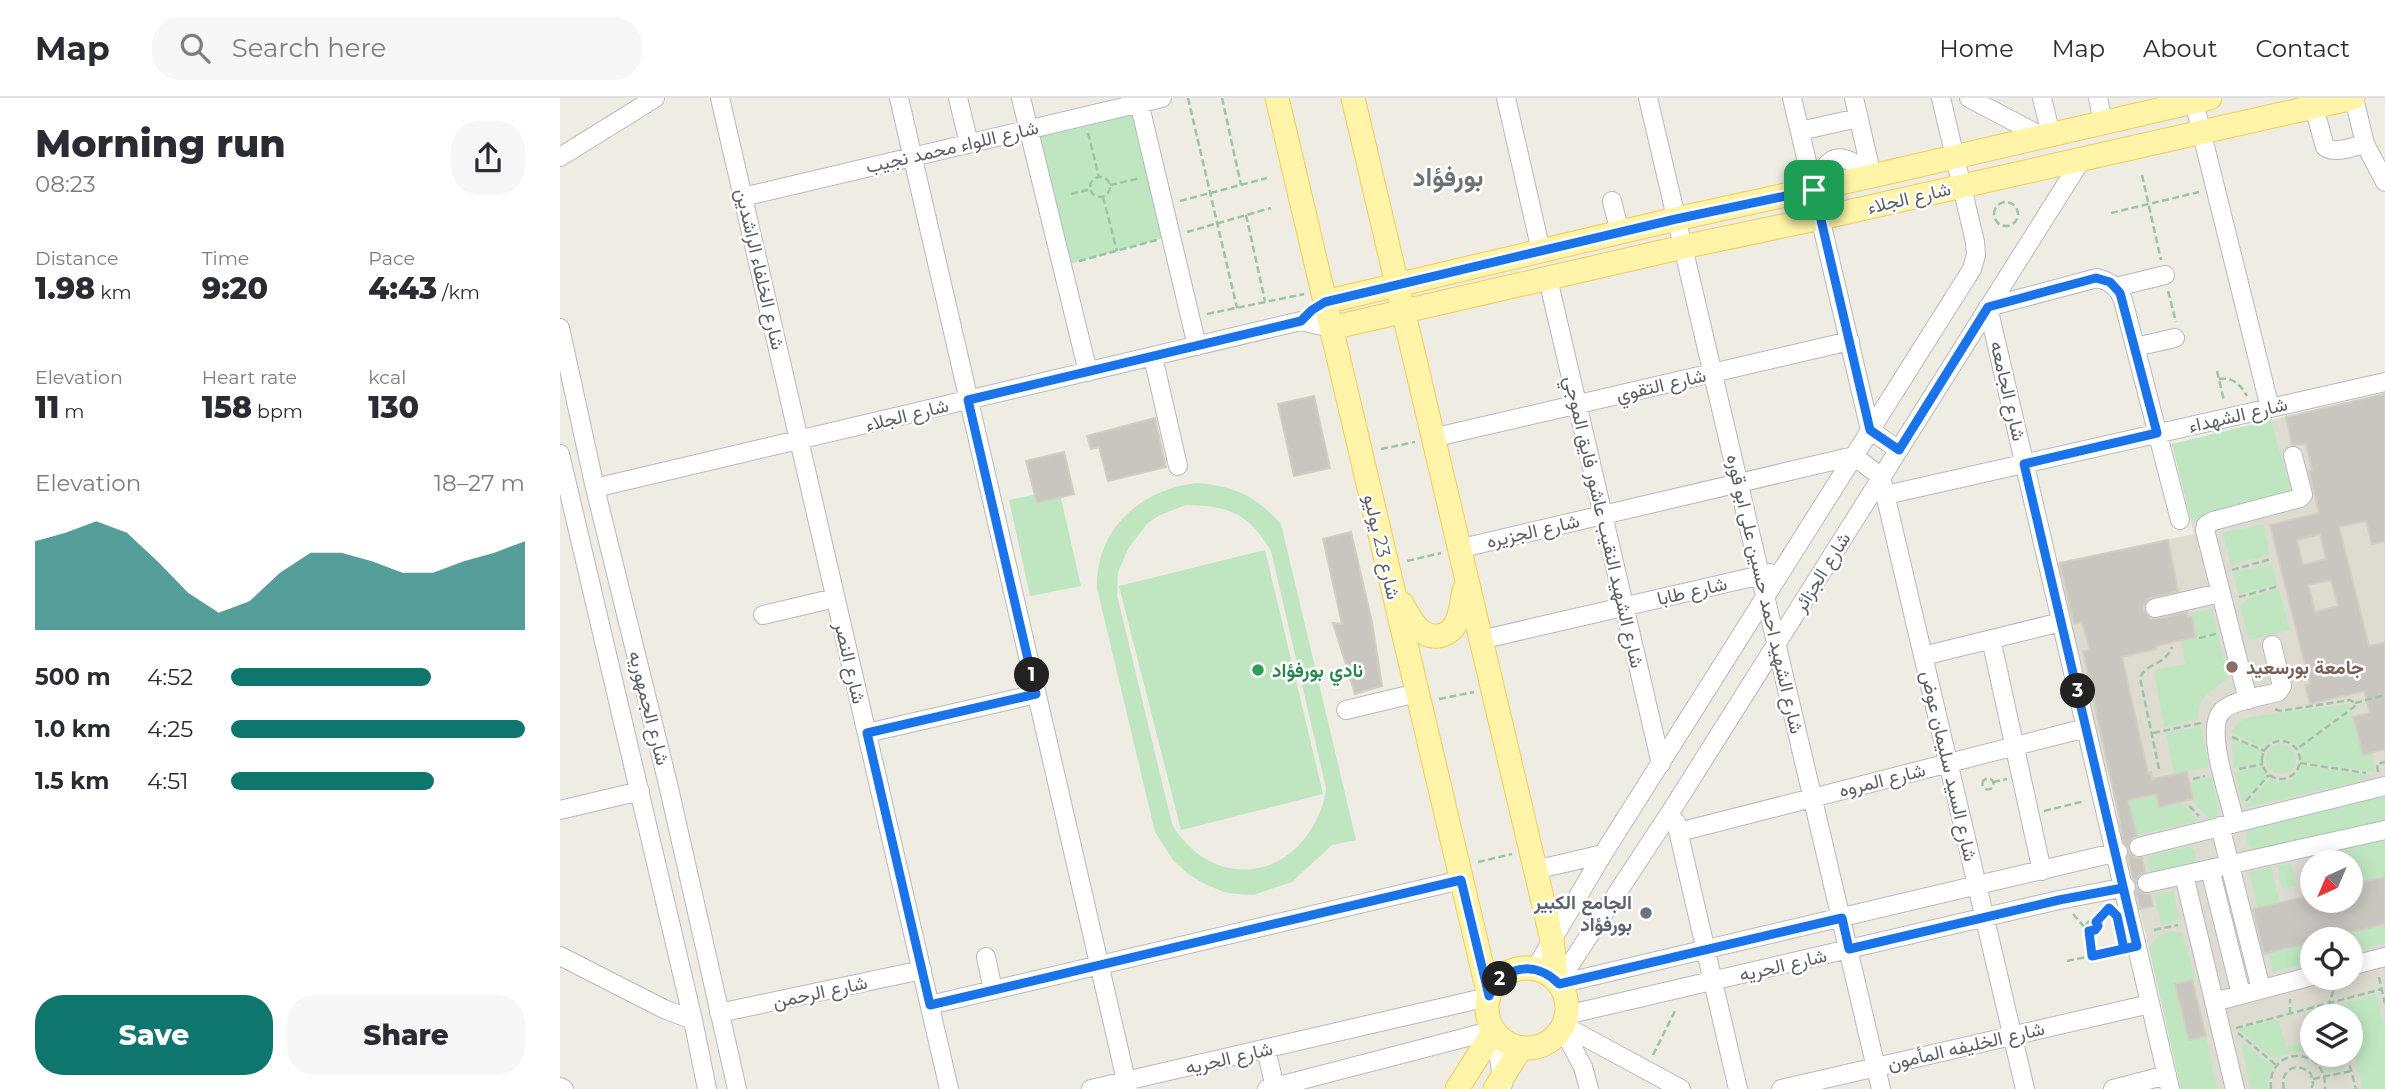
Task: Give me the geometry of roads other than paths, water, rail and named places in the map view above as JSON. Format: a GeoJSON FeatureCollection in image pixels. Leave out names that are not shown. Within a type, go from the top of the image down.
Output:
{"type":"FeatureCollection","features":[{"type":"Feature","properties":{"kind":"main road","name":"شارع 23 يوليو"},"geometry":{"type":"LineString","coordinates":[[1277,98],[1488,997]]}},
{"type":"Feature","properties":{"kind":"main road"},"geometry":{"type":"LineString","coordinates":[[1353,98],[1552,940],[1558,983],[1566,999],[1564,1023],[1549,1042],[1521,1048],[1507,1042],[1494,1031],[1489,1020],[1488,997],[1493,987],[1506,974],[1516,970],[1535,969],[1547,973],[1558,983]]}},
{"type":"Feature","properties":{"kind":"main road","name":"شارع الجلاء"},"geometry":{"type":"LineString","coordinates":[[1331,328],[2354,98]]}},
{"type":"Feature","properties":{"kind":"main road","name":"شارع الجلاء"},"geometry":{"type":"LineString","coordinates":[[1323,296],[1396,285],[2104,123],[2154,104],[2199,99]]}},
{"type":"Feature","properties":{"kind":"main road"},"geometry":{"type":"LineString","coordinates":[[1389,577],[1415,626],[1427,635],[1435,636],[1443,635],[1455,626],[1466,580]]}},
{"type":"Feature","properties":{"kind":"main road"},"geometry":{"type":"LineString","coordinates":[[1457,1089],[1494,1031]]}},
{"type":"Feature","properties":{"kind":"main road"},"geometry":{"type":"LineString","coordinates":[[1501,1085],[1521,1048]]}},
{"type":"Feature","properties":{"kind":"street"},"geometry":{"type":"LineString","coordinates":[[560,158],[655,98]]}},
{"type":"Feature","properties":{"kind":"street","name":"شارع الخلفاء الراشدين"},"geometry":{"type":"LineString","coordinates":[[720,98],[799,441]]}},
{"type":"Feature","properties":{"kind":"street"},"geometry":{"type":"LineString","coordinates":[[899,98],[1127,1085]]}},
{"type":"Feature","properties":{"kind":"street"},"geometry":{"type":"LineString","coordinates":[[958,98],[969,144]]}},
{"type":"Feature","properties":{"kind":"street"},"geometry":{"type":"LineString","coordinates":[[1021,98],[1088,372]]}},
{"type":"Feature","properties":{"kind":"street","name":"شارع اللواء محمد نجيب"},"geometry":{"type":"LineString","coordinates":[[743,197],[1084,117],[1139,101],[1162,98]]}},
{"type":"Feature","properties":{"kind":"street"},"geometry":{"type":"LineString","coordinates":[[1506,98],[1541,251]]}},
{"type":"Feature","properties":{"kind":"street","name":"شارع الشهيد احمد حسين على ابو قوره"},"geometry":{"type":"LineString","coordinates":[[1648,98],[1881,1089]]}},
{"type":"Feature","properties":{"kind":"street"},"geometry":{"type":"LineString","coordinates":[[1792,98],[1870,430],[1899,450]]}},
{"type":"Feature","properties":{"kind":"street"},"geometry":{"type":"LineString","coordinates":[[1854,98],[1872,176]]}},
{"type":"Feature","properties":{"kind":"street"},"geometry":{"type":"LineString","coordinates":[[1941,98],[1954,157]]}},
{"type":"Feature","properties":{"kind":"street"},"geometry":{"type":"LineString","coordinates":[[1969,98],[2047,136]]}},
{"type":"Feature","properties":{"kind":"street"},"geometry":{"type":"LineString","coordinates":[[2042,98],[2047,136]]}},
{"type":"Feature","properties":{"kind":"street"},"geometry":{"type":"LineString","coordinates":[[2098,98],[2104,123]]}},
{"type":"Feature","properties":{"kind":"street"},"geometry":{"type":"LineString","coordinates":[[2354,98],[2365,144],[2385,182]]}},
{"type":"Feature","properties":{"kind":"street"},"geometry":{"type":"LineString","coordinates":[[2199,99],[2201,132],[2262,410]]}},
{"type":"Feature","properties":{"kind":"street"},"geometry":{"type":"LineString","coordinates":[[1139,101],[1197,346]]}},
{"type":"Feature","properties":{"kind":"street"},"geometry":{"type":"LineString","coordinates":[[2314,107],[2325,147],[2337,150],[2365,144]]}},
{"type":"Feature","properties":{"kind":"street"},"geometry":{"type":"LineString","coordinates":[[1800,131],[1858,118]]}},
{"type":"Feature","properties":{"kind":"street","name":"شارع الجزائر"},"geometry":{"type":"LineString","coordinates":[[1535,969],[1603,854],[1974,262],[1975,242],[1954,157]]}},
{"type":"Feature","properties":{"kind":"street","name":"شارع الجزائر"},"geometry":{"type":"LineString","coordinates":[[1558,983],[1673,808],[2082,159]]}},
{"type":"Feature","properties":{"kind":"street"},"geometry":{"type":"LineString","coordinates":[[1612,201],[1620,233]]}},
{"type":"Feature","properties":{"kind":"street"},"geometry":{"type":"LineString","coordinates":[[2116,287],[2165,275]]}},
{"type":"Feature","properties":{"kind":"street"},"geometry":{"type":"LineString","coordinates":[[1988,307],[2096,278],[2116,287],[2123,300],[2180,520]]}},
{"type":"Feature","properties":{"kind":"street","name":"شارع الشهيد النقيب عاشور فايق الموجي"},"geometry":{"type":"LineString","coordinates":[[1548,279],[1661,764]]}},
{"type":"Feature","properties":{"kind":"street","name":"شارع الجلاء"},"geometry":{"type":"LineString","coordinates":[[1301,321],[1323,296]]}},
{"type":"Feature","properties":{"kind":"street","name":"شارع الجامعه"},"geometry":{"type":"LineString","coordinates":[[1988,307],[2169,1082]]}},
{"type":"Feature","properties":{"kind":"street","name":"شارع الجلاء"},"geometry":{"type":"LineString","coordinates":[[595,488],[1301,321],[1331,328]]}},
{"type":"Feature","properties":{"kind":"street","name":"شارع الجمهوريه"},"geometry":{"type":"LineString","coordinates":[[560,328],[595,488],[737,1089]]}},
{"type":"Feature","properties":{"kind":"street"},"geometry":{"type":"LineString","coordinates":[[2135,347],[2175,338]]}},
{"type":"Feature","properties":{"kind":"street","name":"شارع التقوي"},"geometry":{"type":"LineString","coordinates":[[1432,438],[1850,341]]}},
{"type":"Feature","properties":{"kind":"street"},"geometry":{"type":"LineString","coordinates":[[1153,357],[1178,466]]}},
{"type":"Feature","properties":{"kind":"street","name":"شارع الشهداء"},"geometry":{"type":"LineString","coordinates":[[1886,495],[2385,382]]}},
{"type":"Feature","properties":{"kind":"street","name":"شارع النصر"},"geometry":{"type":"LineString","coordinates":[[799,441],[949,1089]]}},
{"type":"Feature","properties":{"kind":"street","name":"شارع الجمهوريه"},"geometry":{"type":"LineString","coordinates":[[560,454],[564,495],[640,791],[707,1089]]}},
{"type":"Feature","properties":{"kind":"street"},"geometry":{"type":"LineString","coordinates":[[1854,456],[1881,477]]}},
{"type":"Feature","properties":{"kind":"street","name":"شارع الجزيره"},"geometry":{"type":"LineString","coordinates":[[1458,549],[1854,456]]}},
{"type":"Feature","properties":{"kind":"street"},"geometry":{"type":"LineString","coordinates":[[2248,700],[2205,534],[2206,525],[2300,498],[2303,495],[2293,456]]}},
{"type":"Feature","properties":{"kind":"street","name":"شارع السيد سليمان عوض"},"geometry":{"type":"LineString","coordinates":[[1881,477],[2025,1089]]}},
{"type":"Feature","properties":{"kind":"street","name":"شارع طابا"},"geometry":{"type":"LineString","coordinates":[[1480,640],[1783,570]]}},
{"type":"Feature","properties":{"kind":"street"},"geometry":{"type":"LineString","coordinates":[[2155,608],[2221,597]]}},
{"type":"Feature","properties":{"kind":"street"},"geometry":{"type":"LineString","coordinates":[[763,615],[835,598]]}},
{"type":"Feature","properties":{"kind":"street"},"geometry":{"type":"LineString","coordinates":[[1923,656],[2062,622]]}},
{"type":"Feature","properties":{"kind":"street"},"geometry":{"type":"LineString","coordinates":[[1991,639],[2042,871]]}},
{"type":"Feature","properties":{"kind":"street"},"geometry":{"type":"LineString","coordinates":[[2261,989],[2230,865],[2229,822],[2215,740],[2216,720],[2220,712],[2228,706],[2278,692],[2282,686],[2272,645]]}},
{"type":"Feature","properties":{"kind":"street"},"geometry":{"type":"LineString","coordinates":[[867,733],[1036,694]]}},
{"type":"Feature","properties":{"kind":"street"},"geometry":{"type":"LineString","coordinates":[[1346,710],[1418,699]]}},
{"type":"Feature","properties":{"kind":"street","name":"شارع المروه"},"geometry":{"type":"LineString","coordinates":[[1679,832],[2086,728]]}},
{"type":"Feature","properties":{"kind":"street"},"geometry":{"type":"LineString","coordinates":[[2139,847],[2229,822],[2385,786]]}},
{"type":"Feature","properties":{"kind":"street"},"geometry":{"type":"LineString","coordinates":[[560,810],[640,791]]}},
{"type":"Feature","properties":{"kind":"street"},"geometry":{"type":"LineString","coordinates":[[1673,808],[1738,1089]]}},
{"type":"Feature","properties":{"kind":"street"},"geometry":{"type":"LineString","coordinates":[[2147,883],[2385,831]]}},
{"type":"Feature","properties":{"kind":"street","name":"شارع الحريه"},"geometry":{"type":"LineString","coordinates":[[1558,983],[2116,853]]}},
{"type":"Feature","properties":{"kind":"street"},"geometry":{"type":"LineString","coordinates":[[1532,860],[1603,854]]}},
{"type":"Feature","properties":{"kind":"street"},"geometry":{"type":"LineString","coordinates":[[2210,869],[2241,995]]}},
{"type":"Feature","properties":{"kind":"street"},"geometry":{"type":"LineString","coordinates":[[930,1005],[1459,874]]}},
{"type":"Feature","properties":{"kind":"street"},"geometry":{"type":"LineString","coordinates":[[2184,875],[2235,1089]]}},
{"type":"Feature","properties":{"kind":"street"},"geometry":{"type":"LineString","coordinates":[[662,885],[689,879]]}},
{"type":"Feature","properties":{"kind":"street","name":"شارع الحريه"},"geometry":{"type":"LineString","coordinates":[[1564,1023],[1713,981],[2125,888]]}},
{"type":"Feature","properties":{"kind":"street"},"geometry":{"type":"LineString","coordinates":[[560,956],[693,1020]]}},
{"type":"Feature","properties":{"kind":"street"},"geometry":{"type":"LineString","coordinates":[[986,957],[993,990]]}},
{"type":"Feature","properties":{"kind":"street","name":"شارع الرحمن"},"geometry":{"type":"LineString","coordinates":[[719,1013],[922,970]]}},
{"type":"Feature","properties":{"kind":"street"},"geometry":{"type":"LineString","coordinates":[[2214,1002],[2300,979]]}},
{"type":"Feature","properties":{"kind":"street","name":"شارع الحريه"},"geometry":{"type":"LineString","coordinates":[[1091,1089],[1127,1085],[1488,997]]}},
{"type":"Feature","properties":{"kind":"street","name":"شارع الخليفه المأمون"},"geometry":{"type":"LineString","coordinates":[[1781,1089],[2150,1004]]}},
{"type":"Feature","properties":{"kind":"street"},"geometry":{"type":"LineString","coordinates":[[1564,1023],[1681,1089]]}},
{"type":"Feature","properties":{"kind":"street"},"geometry":{"type":"LineString","coordinates":[[1564,1023],[1589,1089]]}},
{"type":"Feature","properties":{"kind":"street"},"geometry":{"type":"LineString","coordinates":[[1494,1031],[1501,1085]]}},
{"type":"Feature","properties":{"kind":"street","name":"شارع الحريه"},"geometry":{"type":"LineString","coordinates":[[1271,1088],[1494,1031]]}},
{"type":"Feature","properties":{"kind":"street"},"geometry":{"type":"LineString","coordinates":[[1266,1050],[1271,1088]]}},
{"type":"Feature","properties":{"kind":"street"},"geometry":{"type":"LineString","coordinates":[[2113,1089],[2169,1082]]}},
{"type":"Feature","properties":{"kind":"place","name":"جامعة بورسعيد"},"geometry":{"type":"Point","coordinates":[2232,667]}},
{"type":"Feature","properties":{"kind":"place","name":"نادي بورفؤاد"},"geometry":{"type":"Point","coordinates":[1258,670]}},
{"type":"Feature","properties":{"kind":"place","name":"الجامع الكبير بورفؤاد"},"geometry":{"type":"Point","coordinates":[1646,913]}},
{"type":"Feature","properties":{"kind":"district","name":"بورفؤاد"},"geometry":{"type":"Point","coordinates":[1448,177]}}]}
